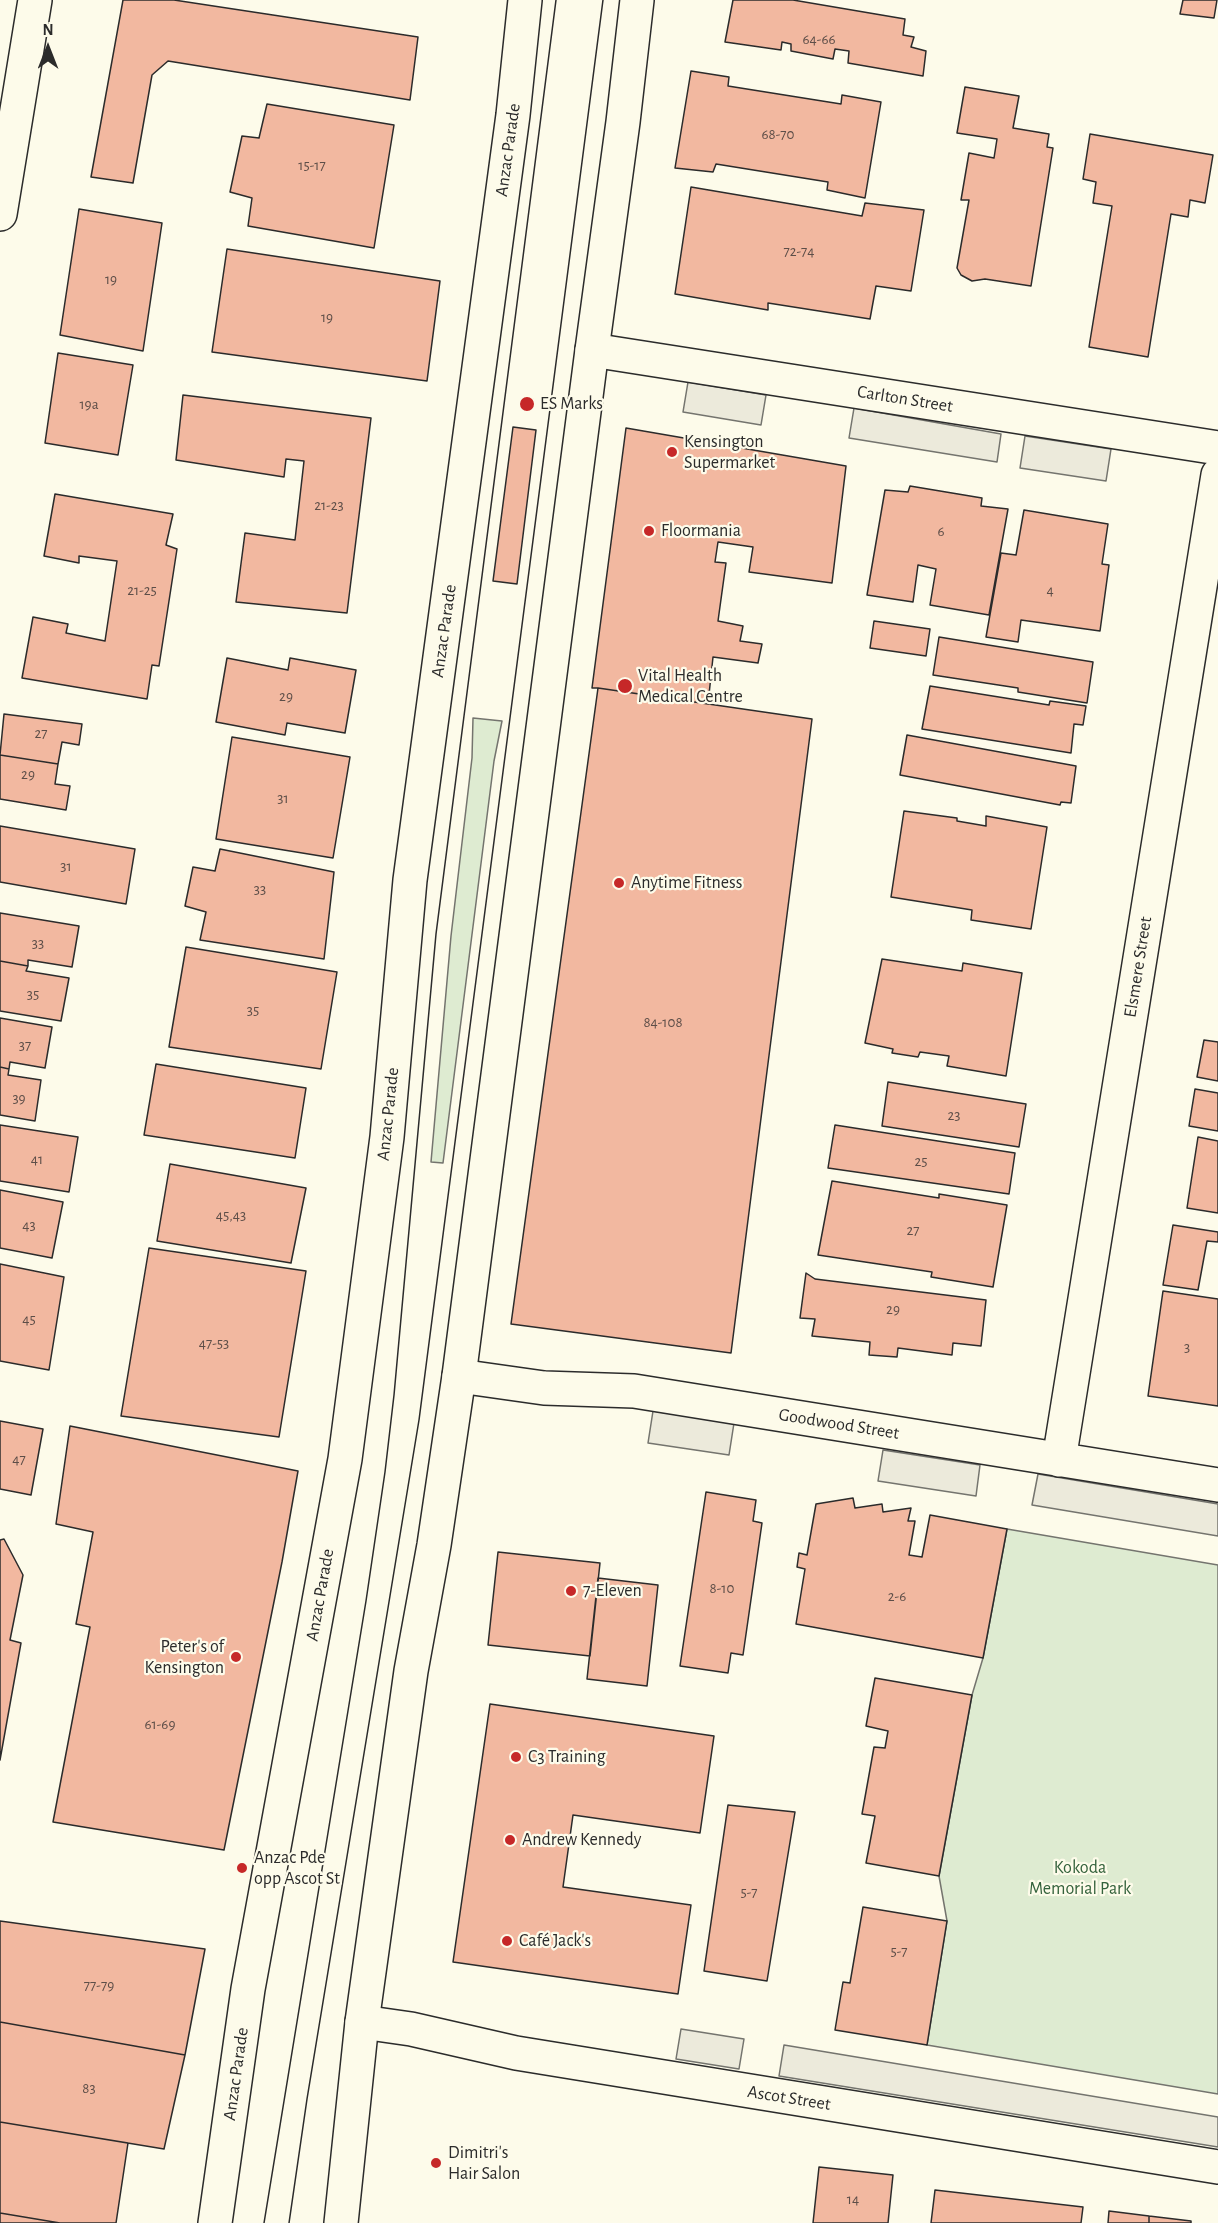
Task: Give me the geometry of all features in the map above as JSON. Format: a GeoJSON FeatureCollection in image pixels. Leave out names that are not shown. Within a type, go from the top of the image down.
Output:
{"type":"FeatureCollection","features":[{"type":"Feature","properties":{"kind":"main road"},"geometry":{"type":"LineString","coordinates":[[0,214],[35,0]]}},
{"type":"Feature","properties":{"kind":"main road","name":"Anzac Parade"},"geometry":{"type":"LineString","coordinates":[[215,2223],[249,1989],[345,1458],[387,1137],[410,880],[513,115],[525,0]]}},
{"type":"Feature","properties":{"kind":"main road"},"geometry":{"type":"LineString","coordinates":[[341,2223],[362,2022],[411,1671],[434,1545],[459,1376],[637,0]]}},
{"type":"Feature","properties":{"kind":"main road","name":"Carlton Street"},"geometry":{"type":"LineString","coordinates":[[592,350],[1218,448]]}},
{"type":"Feature","properties":{"kind":"main road","name":"Elsmere Street"},"geometry":{"type":"LineString","coordinates":[[1059,1460],[1218,475]]}},
{"type":"Feature","properties":{"kind":"main road","name":"Goodwood Street"},"geometry":{"type":"LineString","coordinates":[[459,1376],[544,1388],[634,1391],[1218,1485]]}},
{"type":"Feature","properties":{"kind":"main road","name":"Ascot Street"},"geometry":{"type":"LineString","coordinates":[[362,2022],[411,2030],[516,2053],[1218,2167]]}},
{"type":"Feature","properties":{"kind":"green space"},"geometry":{"type":"Polygon","coordinates":[[[473,718],[502,721],[494,761],[443,1163],[431,1162],[451,936],[472,758],[473,718]]]}},
{"type":"Feature","properties":{"kind":"green space","name":"Kokoda Memorial Park"},"geometry":{"type":"Polygon","coordinates":[[[1007,1529],[1218,1565],[1218,2094],[927,2045],[947,1921],[939,1876],[972,1695],[983,1658],[1007,1529]]]}},
{"type":"Feature","properties":{"kind":"shaded area"},"geometry":{"type":"Polygon","coordinates":[[[688,382],[766,395],[761,425],[683,412],[688,382]]]}},
{"type":"Feature","properties":{"kind":"shaded area"},"geometry":{"type":"Polygon","coordinates":[[[854,408],[1001,434],[997,462],[849,438],[854,408]]]}},
{"type":"Feature","properties":{"kind":"shaded area"},"geometry":{"type":"Polygon","coordinates":[[[1025,436],[1111,449],[1106,481],[1020,468],[1025,436]]]}},
{"type":"Feature","properties":{"kind":"shaded area"},"geometry":{"type":"Polygon","coordinates":[[[653,1411],[734,1423],[729,1455],[648,1443],[653,1411]]]}},
{"type":"Feature","properties":{"kind":"shaded area"},"geometry":{"type":"Polygon","coordinates":[[[883,1450],[980,1465],[976,1496],[878,1481],[883,1450]]]}},
{"type":"Feature","properties":{"kind":"shaded area"},"geometry":{"type":"Polygon","coordinates":[[[1038,1474],[1218,1504],[1218,1536],[1032,1505],[1038,1474]]]}},
{"type":"Feature","properties":{"kind":"shaded area"},"geometry":{"type":"Polygon","coordinates":[[[681,2029],[744,2039],[739,2069],[676,2059],[681,2029]]]}},
{"type":"Feature","properties":{"kind":"shaded area"},"geometry":{"type":"Polygon","coordinates":[[[784,2045],[1218,2117],[1218,2147],[779,2076],[784,2045]]]}},
{"type":"Feature","properties":{"kind":"building"},"geometry":{"type":"Polygon","coordinates":[[[123,0],[174,0],[418,37],[410,100],[168,61],[152,75],[133,183],[91,177],[123,0]]]}},
{"type":"Feature","properties":{"kind":"building"},"geometry":{"type":"Polygon","coordinates":[[[733,0],[793,0],[905,19],[903,35],[914,37],[911,47],[926,51],[923,76],[848,63],[849,51],[835,49],[833,59],[791,51],[791,44],[782,42],[781,50],[725,42],[733,0]]]}},
{"type":"Feature","properties":{"kind":"building"},"geometry":{"type":"Polygon","coordinates":[[[1183,0],[1217,0],[1214,18],[1180,14],[1183,0]]]}},
{"type":"Feature","properties":{"kind":"building"},"geometry":{"type":"Polygon","coordinates":[[[691,71],[729,77],[728,86],[841,104],[842,95],[881,102],[865,198],[827,190],[828,182],[716,164],[713,172],[675,168],[691,71]]]}},
{"type":"Feature","properties":{"kind":"building"},"geometry":{"type":"Polygon","coordinates":[[[965,87],[1019,96],[1013,128],[1049,134],[1047,147],[1053,148],[1031,286],[985,279],[972,281],[961,275],[957,268],[969,200],[961,200],[969,153],[994,158],[997,139],[957,133],[965,87]]]}},
{"type":"Feature","properties":{"kind":"building"},"geometry":{"type":"Polygon","coordinates":[[[267,104],[394,125],[374,248],[248,226],[252,198],[230,192],[242,136],[259,138],[267,104]]]}},
{"type":"Feature","properties":{"kind":"building"},"geometry":{"type":"Polygon","coordinates":[[[1090,134],[1213,155],[1205,203],[1190,200],[1188,217],[1171,214],[1148,357],[1089,347],[1112,206],[1093,203],[1096,182],[1083,179],[1090,134]]]}},
{"type":"Feature","properties":{"kind":"building"},"geometry":{"type":"Polygon","coordinates":[[[691,187],[862,216],[865,203],[924,210],[911,291],[876,286],[870,319],[768,303],[768,310],[675,294],[691,187]]]}},
{"type":"Feature","properties":{"kind":"building"},"geometry":{"type":"Polygon","coordinates":[[[79,209],[162,223],[143,351],[60,335],[79,209]]]}},
{"type":"Feature","properties":{"kind":"building"},"geometry":{"type":"Polygon","coordinates":[[[227,249],[440,281],[427,381],[212,352],[227,249]]]}},
{"type":"Feature","properties":{"kind":"building"},"geometry":{"type":"Polygon","coordinates":[[[58,353],[133,365],[118,455],[45,443],[58,353]]]}},
{"type":"Feature","properties":{"kind":"building"},"geometry":{"type":"Polygon","coordinates":[[[183,395],[371,418],[347,613],[236,602],[245,533],[295,540],[304,461],[286,459],[284,477],[176,460],[183,395]]]}},
{"type":"Feature","properties":{"kind":"building"},"geometry":{"type":"Polygon","coordinates":[[[513,427],[536,430],[517,584],[493,581],[513,427]]]}},
{"type":"Feature","properties":{"kind":"building"},"geometry":{"type":"Polygon","coordinates":[[[626,428],[846,466],[832,583],[749,572],[753,547],[718,542],[715,562],[726,563],[718,621],[743,626],[740,641],[762,644],[758,663],[713,657],[708,704],[592,688],[626,428]]]}},
{"type":"Feature","properties":{"kind":"building"},"geometry":{"type":"Polygon","coordinates":[[[910,486],[982,498],[981,506],[1008,509],[989,615],[930,605],[936,569],[918,565],[913,602],[867,595],[885,490],[908,492],[910,486]]]}},
{"type":"Feature","properties":{"kind":"building"},"geometry":{"type":"Polygon","coordinates":[[[55,494],[173,514],[166,545],[177,549],[159,666],[152,665],[147,699],[22,678],[33,617],[68,624],[66,633],[105,641],[117,561],[79,556],[79,563],[44,556],[55,494]]]}},
{"type":"Feature","properties":{"kind":"building"},"geometry":{"type":"Polygon","coordinates":[[[1024,510],[1108,524],[1102,564],[1109,565],[1100,631],[1021,620],[1018,642],[986,637],[1001,553],[1016,555],[1024,510]]]}},
{"type":"Feature","properties":{"kind":"building"},"geometry":{"type":"Polygon","coordinates":[[[874,621],[930,629],[926,656],[870,648],[874,621]]]}},
{"type":"Feature","properties":{"kind":"building"},"geometry":{"type":"Polygon","coordinates":[[[939,637],[1093,662],[1087,703],[1018,692],[1018,688],[933,675],[939,637]]]}},
{"type":"Feature","properties":{"kind":"building"},"geometry":{"type":"Polygon","coordinates":[[[227,658],[288,670],[290,658],[356,670],[345,733],[287,723],[285,735],[216,722],[227,658]]]}},
{"type":"Feature","properties":{"kind":"building"},"geometry":{"type":"Polygon","coordinates":[[[930,686],[1049,705],[1050,701],[1086,706],[1083,725],[1074,724],[1071,753],[922,729],[930,686]]]}},
{"type":"Feature","properties":{"kind":"building"},"geometry":{"type":"Polygon","coordinates":[[[598,688],[812,719],[731,1353],[511,1324],[598,688]]]}},
{"type":"Feature","properties":{"kind":"building"},"geometry":{"type":"Polygon","coordinates":[[[4,714],[82,724],[79,745],[62,742],[58,764],[0,755],[4,714]]]}},
{"type":"Feature","properties":{"kind":"building"},"geometry":{"type":"Polygon","coordinates":[[[907,735],[1076,766],[1071,803],[1061,802],[1060,805],[900,775],[907,735]]]}},
{"type":"Feature","properties":{"kind":"building"},"geometry":{"type":"Polygon","coordinates":[[[232,737],[350,757],[333,858],[216,839],[232,737]]]}},
{"type":"Feature","properties":{"kind":"building"},"geometry":{"type":"Polygon","coordinates":[[[0,755],[58,764],[55,784],[70,786],[66,810],[0,799],[0,755]]]}},
{"type":"Feature","properties":{"kind":"building"},"geometry":{"type":"Polygon","coordinates":[[[904,811],[957,818],[957,821],[986,826],[986,816],[1047,827],[1031,929],[971,920],[972,910],[891,897],[904,811]]]}},
{"type":"Feature","properties":{"kind":"building"},"geometry":{"type":"Polygon","coordinates":[[[0,826],[135,849],[126,904],[0,882],[0,826]]]}},
{"type":"Feature","properties":{"kind":"building"},"geometry":{"type":"Polygon","coordinates":[[[220,849],[334,872],[324,959],[200,940],[206,912],[185,906],[193,867],[215,871],[220,849]]]}},
{"type":"Feature","properties":{"kind":"building"},"geometry":{"type":"Polygon","coordinates":[[[0,913],[79,926],[72,967],[28,960],[28,966],[0,961],[0,913]]]}},
{"type":"Feature","properties":{"kind":"building"},"geometry":{"type":"Polygon","coordinates":[[[186,947],[337,972],[321,1069],[169,1047],[186,947]]]}},
{"type":"Feature","properties":{"kind":"building"},"geometry":{"type":"Polygon","coordinates":[[[882,959],[962,971],[963,963],[1022,973],[1006,1076],[947,1066],[949,1056],[920,1052],[918,1057],[892,1053],[893,1049],[865,1043],[882,959]]]}},
{"type":"Feature","properties":{"kind":"building"},"geometry":{"type":"Polygon","coordinates":[[[0,961],[28,966],[26,971],[69,978],[61,1021],[0,1011],[0,961]]]}},
{"type":"Feature","properties":{"kind":"building"},"geometry":{"type":"Polygon","coordinates":[[[0,1018],[52,1027],[45,1068],[10,1062],[9,1069],[0,1067],[0,1018]]]}},
{"type":"Feature","properties":{"kind":"building"},"geometry":{"type":"Polygon","coordinates":[[[1204,1040],[1218,1042],[1218,1081],[1197,1077],[1204,1040]]]}},
{"type":"Feature","properties":{"kind":"building"},"geometry":{"type":"Polygon","coordinates":[[[156,1064],[306,1088],[295,1158],[144,1135],[156,1064]]]}},
{"type":"Feature","properties":{"kind":"building"},"geometry":{"type":"Polygon","coordinates":[[[0,1067],[9,1069],[8,1075],[41,1080],[35,1121],[0,1115],[0,1067]]]}},
{"type":"Feature","properties":{"kind":"building"},"geometry":{"type":"Polygon","coordinates":[[[888,1082],[1026,1104],[1019,1147],[882,1126],[888,1082]]]}},
{"type":"Feature","properties":{"kind":"building"},"geometry":{"type":"Polygon","coordinates":[[[1195,1089],[1218,1093],[1218,1131],[1189,1126],[1195,1089]]]}},
{"type":"Feature","properties":{"kind":"building"},"geometry":{"type":"Polygon","coordinates":[[[0,1125],[78,1137],[69,1192],[0,1181],[0,1125]]]}},
{"type":"Feature","properties":{"kind":"building"},"geometry":{"type":"Polygon","coordinates":[[[835,1125],[1015,1153],[1009,1194],[828,1168],[835,1125]]]}},
{"type":"Feature","properties":{"kind":"building"},"geometry":{"type":"Polygon","coordinates":[[[1198,1137],[1218,1141],[1218,1213],[1187,1208],[1198,1137]]]}},
{"type":"Feature","properties":{"kind":"building"},"geometry":{"type":"Polygon","coordinates":[[[170,1164],[306,1188],[291,1263],[157,1241],[170,1164]]]}},
{"type":"Feature","properties":{"kind":"building"},"geometry":{"type":"Polygon","coordinates":[[[832,1181],[939,1198],[939,1194],[1007,1205],[993,1287],[931,1277],[932,1272],[818,1255],[832,1181]]]}},
{"type":"Feature","properties":{"kind":"building"},"geometry":{"type":"Polygon","coordinates":[[[0,1190],[63,1202],[52,1258],[0,1248],[0,1190]]]}},
{"type":"Feature","properties":{"kind":"building"},"geometry":{"type":"Polygon","coordinates":[[[1173,1225],[1218,1232],[1218,1242],[1207,1241],[1198,1290],[1163,1285],[1173,1225]]]}},
{"type":"Feature","properties":{"kind":"building"},"geometry":{"type":"Polygon","coordinates":[[[149,1248],[306,1271],[279,1437],[121,1416],[149,1248]]]}},
{"type":"Feature","properties":{"kind":"building"},"geometry":{"type":"Polygon","coordinates":[[[0,1264],[64,1277],[49,1370],[0,1361],[0,1264]]]}},
{"type":"Feature","properties":{"kind":"building"},"geometry":{"type":"Polygon","coordinates":[[[806,1273],[815,1279],[986,1300],[981,1346],[953,1343],[952,1355],[898,1348],[897,1357],[869,1355],[870,1342],[812,1336],[815,1319],[800,1318],[806,1273]]]}},
{"type":"Feature","properties":{"kind":"building"},"geometry":{"type":"Polygon","coordinates":[[[1163,1291],[1218,1299],[1218,1406],[1148,1396],[1163,1291]]]}},
{"type":"Feature","properties":{"kind":"building"},"geometry":{"type":"Polygon","coordinates":[[[0,1421],[43,1429],[31,1495],[0,1489],[0,1421]]]}},
{"type":"Feature","properties":{"kind":"building"},"geometry":{"type":"Polygon","coordinates":[[[70,1426],[298,1471],[224,1850],[53,1822],[90,1627],[76,1624],[93,1532],[56,1524],[70,1426]]]}},
{"type":"Feature","properties":{"kind":"building"},"geometry":{"type":"Polygon","coordinates":[[[706,1492],[756,1500],[753,1521],[762,1523],[743,1655],[731,1653],[728,1673],[680,1666],[706,1492]]]}},
{"type":"Feature","properties":{"kind":"building"},"geometry":{"type":"Polygon","coordinates":[[[853,1498],[855,1508],[882,1504],[883,1512],[911,1508],[908,1521],[915,1521],[909,1555],[922,1557],[930,1515],[1007,1529],[983,1658],[796,1624],[805,1569],[797,1567],[799,1553],[807,1555],[816,1504],[853,1498]]]}},
{"type":"Feature","properties":{"kind":"building"},"geometry":{"type":"Polygon","coordinates":[[[4,1539],[23,1575],[10,1640],[21,1643],[0,1760],[0,1540],[4,1539]]]}},
{"type":"Feature","properties":{"kind":"building"},"geometry":{"type":"Polygon","coordinates":[[[498,1552],[600,1563],[590,1656],[488,1645],[498,1552]]]}},
{"type":"Feature","properties":{"kind":"building"},"geometry":{"type":"Polygon","coordinates":[[[598,1578],[658,1585],[647,1686],[587,1679],[598,1578]]]}},
{"type":"Feature","properties":{"kind":"building"},"geometry":{"type":"Polygon","coordinates":[[[875,1678],[972,1695],[939,1876],[866,1863],[875,1816],[862,1814],[874,1747],[885,1748],[888,1731],[866,1726],[875,1678]]]}},
{"type":"Feature","properties":{"kind":"building"},"geometry":{"type":"Polygon","coordinates":[[[490,1704],[714,1736],[700,1833],[573,1815],[563,1887],[691,1905],[678,1994],[453,1962],[490,1704]]]}},
{"type":"Feature","properties":{"kind":"building"},"geometry":{"type":"Polygon","coordinates":[[[728,1805],[795,1812],[767,1981],[704,1971],[728,1805]]]}},
{"type":"Feature","properties":{"kind":"building"},"geometry":{"type":"Polygon","coordinates":[[[863,1907],[947,1921],[927,2045],[835,2030],[843,1982],[850,1983],[863,1907]]]}},
{"type":"Feature","properties":{"kind":"building"},"geometry":{"type":"Polygon","coordinates":[[[0,1921],[205,1949],[185,2055],[0,2022],[0,1921]]]}},
{"type":"Feature","properties":{"kind":"building"},"geometry":{"type":"Polygon","coordinates":[[[0,2022],[185,2055],[164,2149],[0,2122],[0,2022]]]}},
{"type":"Feature","properties":{"kind":"building"},"geometry":{"type":"Polygon","coordinates":[[[0,2122],[128,2143],[116,2223],[60,2223],[0,2213],[0,2122]]]}},
{"type":"Feature","properties":{"kind":"building"},"geometry":{"type":"Polygon","coordinates":[[[819,2167],[893,2175],[888,2223],[813,2223],[819,2167]]]}},
{"type":"Feature","properties":{"kind":"building"},"geometry":{"type":"Polygon","coordinates":[[[935,2190],[1083,2207],[1081,2223],[931,2223],[935,2190]]]}},
{"type":"Feature","properties":{"kind":"building"},"geometry":{"type":"Polygon","coordinates":[[[1109,2211],[1149,2216],[1149,2223],[1108,2223],[1109,2211]]]}},
{"type":"Feature","properties":{"kind":"building"},"geometry":{"type":"Polygon","coordinates":[[[0,2213],[60,2223],[0,2223],[0,2213]]]}},
{"type":"Feature","properties":{"kind":"building"},"geometry":{"type":"Polygon","coordinates":[[[1149,2216],[1191,2221],[1191,2223],[1149,2223],[1149,2216]]]}},
{"type":"Feature","properties":{"kind":"tram line"},"geometry":{"type":"LineString","coordinates":[[264,2223],[385,1472],[436,934],[556,0]]}},
{"type":"Feature","properties":{"kind":"tram line"},"geometry":{"type":"LineString","coordinates":[[289,2223],[307,2099],[419,1420],[603,0]]}},
{"type":"Feature","properties":{"kind":"place","name":"ES Marks"},"geometry":{"type":"Point","coordinates":[527,404]}},
{"type":"Feature","properties":{"kind":"place","name":"Kensington Supermarket"},"geometry":{"type":"Point","coordinates":[672,452]}},
{"type":"Feature","properties":{"kind":"place","name":"Floormania"},"geometry":{"type":"Point","coordinates":[649,531]}},
{"type":"Feature","properties":{"kind":"place","name":"Vital Health Medical Centre"},"geometry":{"type":"Point","coordinates":[625,686]}},
{"type":"Feature","properties":{"kind":"place","name":"Anytime Fitness"},"geometry":{"type":"Point","coordinates":[619,883]}},
{"type":"Feature","properties":{"kind":"place","name":"7-Eleven"},"geometry":{"type":"Point","coordinates":[571,1591]}},
{"type":"Feature","properties":{"kind":"place","name":"Peter's of Kensington"},"geometry":{"type":"Point","coordinates":[236,1657]}},
{"type":"Feature","properties":{"kind":"place","name":"C3 Training"},"geometry":{"type":"Point","coordinates":[516,1757]}},
{"type":"Feature","properties":{"kind":"place","name":"Andrew Kennedy"},"geometry":{"type":"Point","coordinates":[510,1840]}},
{"type":"Feature","properties":{"kind":"place","name":"Anzac Pde opp Ascot St"},"geometry":{"type":"Point","coordinates":[242,1868]}},
{"type":"Feature","properties":{"kind":"place","name":"Café Jack's"},"geometry":{"type":"Point","coordinates":[507,1941]}},
{"type":"Feature","properties":{"kind":"place","name":"Dimitri's Hair Salon"},"geometry":{"type":"Point","coordinates":[436,2163]}}]}
